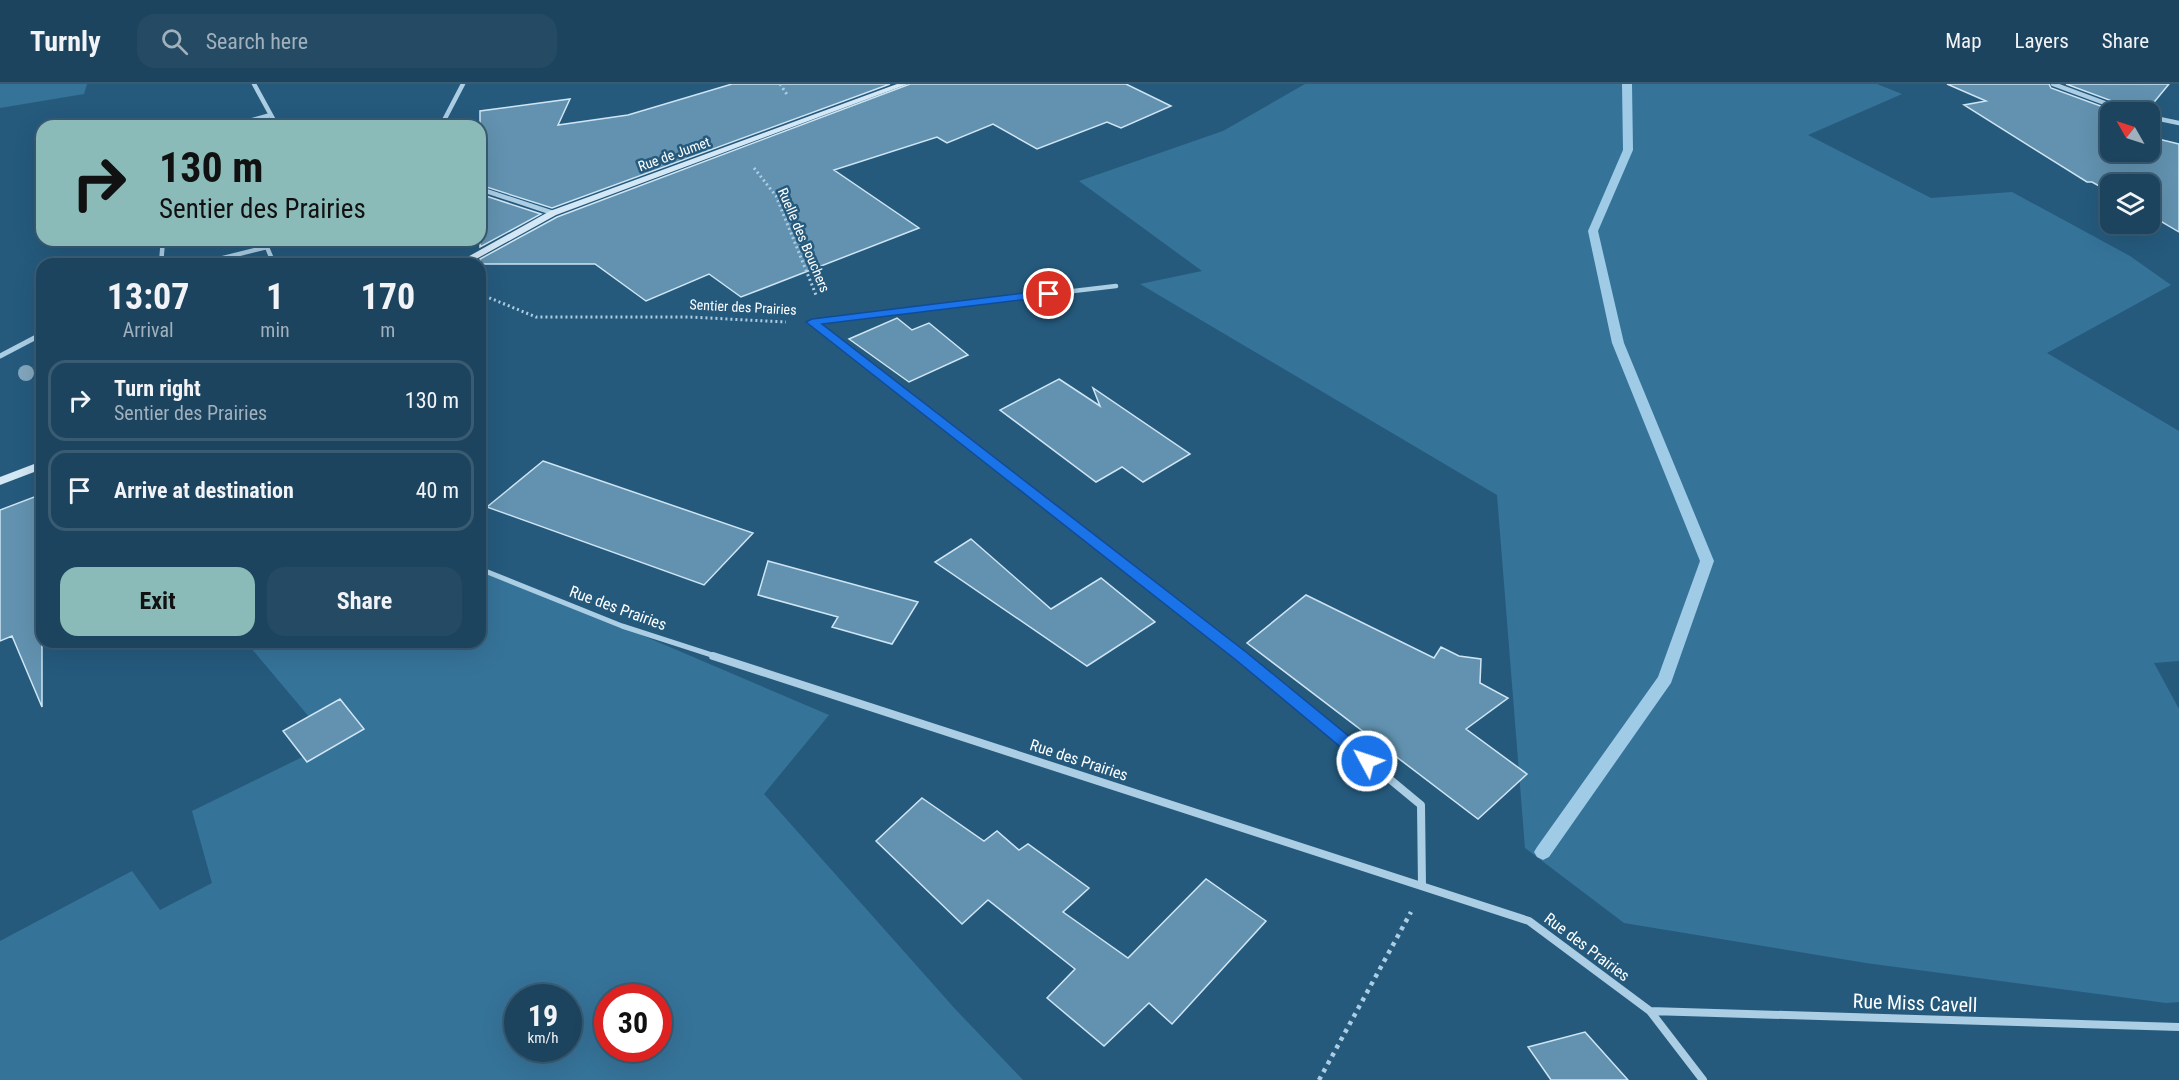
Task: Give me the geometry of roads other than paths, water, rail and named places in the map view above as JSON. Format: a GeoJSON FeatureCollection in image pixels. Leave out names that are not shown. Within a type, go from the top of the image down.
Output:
{"type":"FeatureCollection","features":[{"type":"Feature","properties":{"kind":"street"},"geometry":{"type":"LineString","coordinates":[[254,84],[274,120]]}},
{"type":"Feature","properties":{"kind":"street"},"geometry":{"type":"LineString","coordinates":[[444,120],[463,84]]}},
{"type":"Feature","properties":{"kind":"street","name":"Rue de Jumet"},"geometry":{"type":"LineString","coordinates":[[471,258],[553,213],[904,84]]}},
{"type":"Feature","properties":{"kind":"street"},"geometry":{"type":"LineString","coordinates":[[2053,84],[2102,102]]}},
{"type":"Feature","properties":{"kind":"street"},"geometry":{"type":"LineString","coordinates":[[252,120],[271,115]]}},
{"type":"Feature","properties":{"kind":"street"},"geometry":{"type":"LineString","coordinates":[[2160,119],[2179,123]]}},
{"type":"Feature","properties":{"kind":"street"},"geometry":{"type":"LineString","coordinates":[[486,191],[553,213]]}},
{"type":"Feature","properties":{"kind":"street"},"geometry":{"type":"LineString","coordinates":[[223,258],[267,247],[272,258]]}},
{"type":"Feature","properties":{"kind":"street","name":"Sentier des Prairies"},"geometry":{"type":"LineString","coordinates":[[1116,286],[812,322],[1241,656],[1421,806],[1422,886]]}},
{"type":"Feature","properties":{"kind":"street"},"geometry":{"type":"LineString","coordinates":[[0,356],[36,337]]}},
{"type":"Feature","properties":{"kind":"street"},"geometry":{"type":"LineString","coordinates":[[0,481],[36,467]]}},
{"type":"Feature","properties":{"kind":"street","name":"Rue des Prairies"},"geometry":{"type":"LineString","coordinates":[[486,571],[622,626],[1529,921],[1650,1011],[1703,1080]]}},
{"type":"Feature","properties":{"kind":"street","name":"Rue Miss Cavell"},"geometry":{"type":"LineString","coordinates":[[1650,1011],[2179,1027]]}},
{"type":"Feature","properties":{"kind":"waterway"},"geometry":{"type":"LineString","coordinates":[[1543,852],[1665,679],[1707,561],[1618,343],[1593,231],[1628,150],[1627,84]]}}]}
